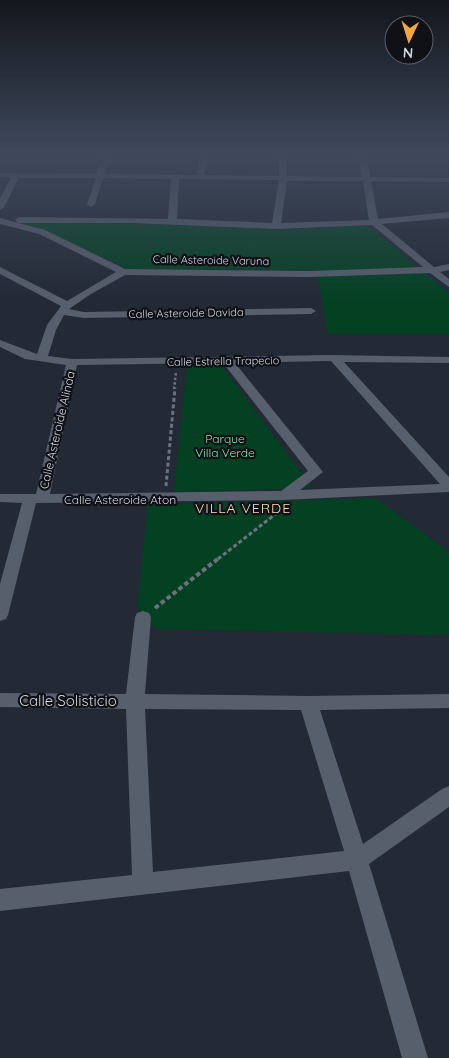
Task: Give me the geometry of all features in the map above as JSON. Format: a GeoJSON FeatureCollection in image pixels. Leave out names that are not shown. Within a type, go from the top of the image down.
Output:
{"type":"FeatureCollection","features":[{"type":"Feature","properties":{"kind":"street"},"geometry":{"type":"LineString","coordinates":[[172,222],[173,202]]}},
{"type":"Feature","properties":{"kind":"street"},"geometry":{"type":"LineString","coordinates":[[276,226],[279,202]]}},
{"type":"Feature","properties":{"kind":"street"},"geometry":{"type":"LineString","coordinates":[[370,202],[374,222],[449,284]]}},
{"type":"Feature","properties":{"kind":"street"},"geometry":{"type":"LineString","coordinates":[[0,221],[172,222],[276,226],[374,222],[448,216]]}},
{"type":"Feature","properties":{"kind":"street","name":"Calle Asteroide Varuna"},"geometry":{"type":"LineString","coordinates":[[0,221],[26,226],[42,232],[123,272],[310,274],[432,270],[449,267]]}},
{"type":"Feature","properties":{"kind":"street","name":"Calle Asteroide Davida"},"geometry":{"type":"LineString","coordinates":[[0,270],[65,308],[84,315],[311,311]]}},
{"type":"Feature","properties":{"kind":"street"},"geometry":{"type":"LineString","coordinates":[[42,358],[48,336],[65,308],[123,272]]}},
{"type":"Feature","properties":{"kind":"street","name":"Calle Estrella Trapecio"},"geometry":{"type":"LineString","coordinates":[[0,343],[29,357],[72,362],[335,359],[444,360]]}},
{"type":"Feature","properties":{"kind":"street"},"geometry":{"type":"LineString","coordinates":[[335,359],[449,487]]}},
{"type":"Feature","properties":{"kind":"street"},"geometry":{"type":"LineString","coordinates":[[444,360],[449,370]]}},
{"type":"Feature","properties":{"kind":"street"},"geometry":{"type":"LineString","coordinates":[[227,361],[316,472],[283,496]]}},
{"type":"Feature","properties":{"kind":"street","name":"Calle Asteroide Alinda"},"geometry":{"type":"LineString","coordinates":[[0,615],[36,499],[72,362]]}},
{"type":"Feature","properties":{"kind":"street","name":"Calle Asteroide Aton"},"geometry":{"type":"LineString","coordinates":[[0,498],[165,499],[304,496],[449,487]]}},
{"type":"Feature","properties":{"kind":"street"},"geometry":{"type":"LineString","coordinates":[[143,885],[135,700],[144,617]]}},
{"type":"Feature","properties":{"kind":"street","name":"Calle Solisticio"},"geometry":{"type":"LineString","coordinates":[[0,700],[308,703],[449,701]]}},
{"type":"Feature","properties":{"kind":"street"},"geometry":{"type":"LineString","coordinates":[[308,703],[357,860],[415,1058]]}},
{"type":"Feature","properties":{"kind":"street"},"geometry":{"type":"LineString","coordinates":[[0,900],[357,860],[449,794]]}},
{"type":"Feature","properties":{"kind":"path"},"geometry":{"type":"LineString","coordinates":[[165,499],[177,362]]}},
{"type":"Feature","properties":{"kind":"path"},"geometry":{"type":"LineString","coordinates":[[144,617],[273,515],[304,496]]}},
{"type":"Feature","properties":{"kind":"green space"},"geometry":{"type":"Polygon","coordinates":[[[23,222],[236,226],[275,230],[367,225],[449,293],[449,334],[327,334],[317,270],[129,269],[23,222]]]}},
{"type":"Feature","properties":{"kind":"green space","name":"Parque Villa Verde"},"geometry":{"type":"Polygon","coordinates":[[[222,366],[313,488],[174,492],[187,367],[222,366]]]}},
{"type":"Feature","properties":{"kind":"green space"},"geometry":{"type":"Polygon","coordinates":[[[376,498],[449,552],[449,635],[156,629],[137,608],[148,505],[376,498]]]}},
{"type":"Feature","properties":{"kind":"district","name":"VILLA VERDE"},"geometry":{"type":"Point","coordinates":[243,508]}}]}
